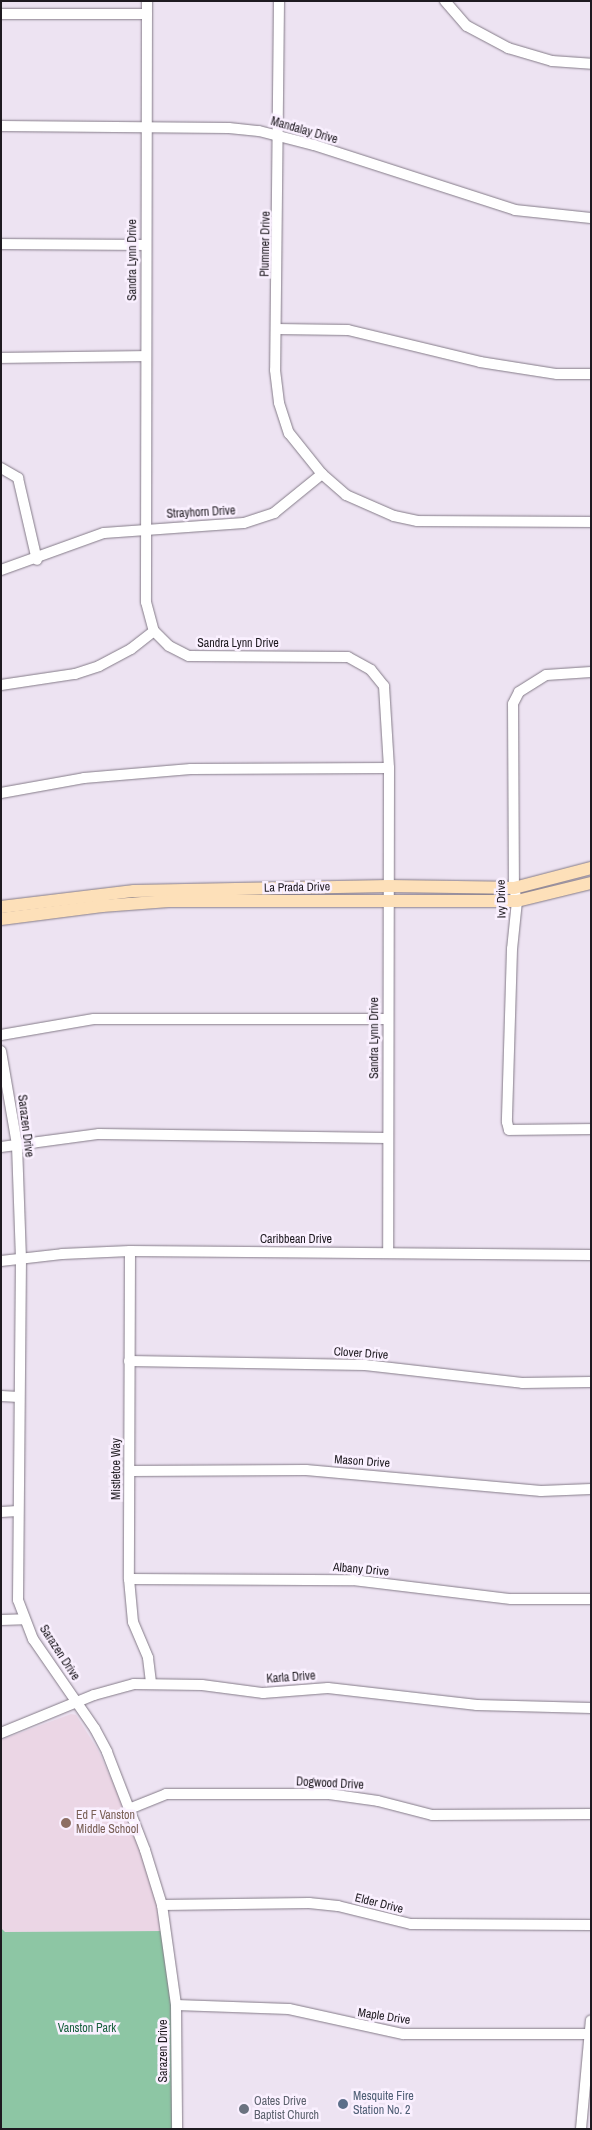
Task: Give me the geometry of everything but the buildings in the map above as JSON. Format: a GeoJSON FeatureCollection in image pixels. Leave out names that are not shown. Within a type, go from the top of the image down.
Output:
{"type":"FeatureCollection","features":[{"type":"Feature","properties":{"kind":"main road","name":"La Prada Drive"},"geometry":{"type":"LineString","coordinates":[[1,907],[134,891],[389,886],[514,888],[591,868]]}},
{"type":"Feature","properties":{"kind":"main road"},"geometry":{"type":"LineString","coordinates":[[573,874],[575,888]]}},
{"type":"Feature","properties":{"kind":"main road","name":"La Prada Drive"},"geometry":{"type":"LineString","coordinates":[[1,919],[102,906],[169,901],[517,901],[591,883]]}},
{"type":"Feature","properties":{"kind":"street","name":"Sandra Lynn Drive"},"geometry":{"type":"LineString","coordinates":[[147,1],[145,245],[146,602],[154,631],[169,646],[189,656],[303,655],[348,657],[377,674],[384,686],[389,768],[388,1252]]}},
{"type":"Feature","properties":{"kind":"street","name":"Plummer Drive"},"geometry":{"type":"LineString","coordinates":[[279,1],[276,329],[279,403],[289,433],[322,474]]}},
{"type":"Feature","properties":{"kind":"street"},"geometry":{"type":"LineString","coordinates":[[445,1],[467,26],[508,48],[552,61],[591,64]]}},
{"type":"Feature","properties":{"kind":"street"},"geometry":{"type":"LineString","coordinates":[[1,14],[147,14]]}},
{"type":"Feature","properties":{"kind":"street","name":"Mandalay Drive"},"geometry":{"type":"LineString","coordinates":[[1,126],[229,128],[277,136],[515,210],[591,218]]}},
{"type":"Feature","properties":{"kind":"street"},"geometry":{"type":"LineString","coordinates":[[1,244],[145,245]]}},
{"type":"Feature","properties":{"kind":"street"},"geometry":{"type":"LineString","coordinates":[[276,329],[348,330],[490,364],[557,374],[591,374]]}},
{"type":"Feature","properties":{"kind":"street"},"geometry":{"type":"LineString","coordinates":[[1,358],[146,356]]}},
{"type":"Feature","properties":{"kind":"street"},"geometry":{"type":"LineString","coordinates":[[1,468],[18,478],[37,560]]}},
{"type":"Feature","properties":{"kind":"street"},"geometry":{"type":"LineString","coordinates":[[322,474],[346,495],[374,510],[417,521],[591,522]]}},
{"type":"Feature","properties":{"kind":"street","name":"Strayhorn Drive"},"geometry":{"type":"LineString","coordinates":[[1,570],[37,560],[62,547],[104,533],[145,528],[207,528],[244,523],[274,513],[322,474]]}},
{"type":"Feature","properties":{"kind":"street"},"geometry":{"type":"LineString","coordinates":[[1,685],[75,674],[99,666],[131,649],[154,631]]}},
{"type":"Feature","properties":{"kind":"street","name":"Ivy Drive"},"geometry":{"type":"LineString","coordinates":[[591,672],[546,675],[519,692],[513,704],[514,888],[517,901],[507,1067],[509,1130],[591,1129]]}},
{"type":"Feature","properties":{"kind":"street"},"geometry":{"type":"LineString","coordinates":[[1,794],[84,778],[191,769],[389,768]]}},
{"type":"Feature","properties":{"kind":"street"},"geometry":{"type":"LineString","coordinates":[[1,1035],[94,1019],[388,1020]]}},
{"type":"Feature","properties":{"kind":"street","name":"Sarazen Drive"},"geometry":{"type":"LineString","coordinates":[[1,1051],[17,1145],[21,1257],[18,1600],[33,1639],[107,1752],[162,1905],[176,2005],[177,2129]]}},
{"type":"Feature","properties":{"kind":"street"},"geometry":{"type":"LineString","coordinates":[[1,1147],[99,1134],[387,1138]]}},
{"type":"Feature","properties":{"kind":"street","name":"Caribbean Drive"},"geometry":{"type":"LineString","coordinates":[[1,1260],[21,1257],[130,1251],[591,1255]]}},
{"type":"Feature","properties":{"kind":"street","name":"Mistletoe Way"},"geometry":{"type":"LineString","coordinates":[[130,1251],[129,1579],[133,1622],[148,1658],[151,1683]]}},
{"type":"Feature","properties":{"kind":"street","name":"Clover Drive"},"geometry":{"type":"LineString","coordinates":[[129,1361],[365,1365],[522,1383],[591,1382]]}},
{"type":"Feature","properties":{"kind":"street"},"geometry":{"type":"LineString","coordinates":[[1,1396],[19,1397]]}},
{"type":"Feature","properties":{"kind":"street","name":"Mason Drive"},"geometry":{"type":"LineString","coordinates":[[130,1471],[306,1470],[541,1492],[591,1490]]}},
{"type":"Feature","properties":{"kind":"street"},"geometry":{"type":"LineString","coordinates":[[1,1512],[18,1512]]}},
{"type":"Feature","properties":{"kind":"street","name":"Albany Drive"},"geometry":{"type":"LineString","coordinates":[[129,1579],[353,1580],[483,1596],[591,1599]]}},
{"type":"Feature","properties":{"kind":"street"},"geometry":{"type":"LineString","coordinates":[[1,1620],[24,1619]]}},
{"type":"Feature","properties":{"kind":"street","name":"Karla Drive"},"geometry":{"type":"LineString","coordinates":[[1,1733],[119,1686],[151,1683],[202,1685],[263,1693],[328,1688],[477,1705],[591,1708]]}},
{"type":"Feature","properties":{"kind":"street","name":"Dogwood Drive"},"geometry":{"type":"LineString","coordinates":[[129,1809],[166,1794],[329,1794],[378,1801],[432,1814],[591,1814]]}},
{"type":"Feature","properties":{"kind":"street","name":"Elder Drive"},"geometry":{"type":"LineString","coordinates":[[162,1905],[309,1903],[338,1906],[411,1924],[591,1925]]}},
{"type":"Feature","properties":{"kind":"street","name":"Maple Drive"},"geometry":{"type":"LineString","coordinates":[[176,2005],[289,2009],[370,2029],[411,2034],[589,2034]]}},
{"type":"Feature","properties":{"kind":"street"},"geometry":{"type":"LineString","coordinates":[[581,2129],[591,2020]]}},
{"type":"Feature","properties":{"kind":"shaded area","name":"Ed F Vanston Middle School"},"geometry":{"type":"Polygon","coordinates":[[[71,1714],[76,1715],[98,1750],[113,1783],[146,1863],[164,1931],[5,1932],[1,1928],[1,1740],[71,1714]]]}},
{"type":"Feature","properties":{"kind":"green space","name":"Vanston Park"},"geometry":{"type":"Polygon","coordinates":[[[1,1928],[5,1932],[164,1931],[173,2022],[173,2129],[1,2129],[1,1928]]]}},
{"type":"Feature","properties":{"kind":"place","name":"Ed F Vanston Middle School"},"geometry":{"type":"Point","coordinates":[66,1823]}},
{"type":"Feature","properties":{"kind":"place","name":"Mesquite Fire Station No. 2"},"geometry":{"type":"Point","coordinates":[343,2104]}},
{"type":"Feature","properties":{"kind":"place","name":"Oates Drive Baptist Church"},"geometry":{"type":"Point","coordinates":[244,2109]}}]}
